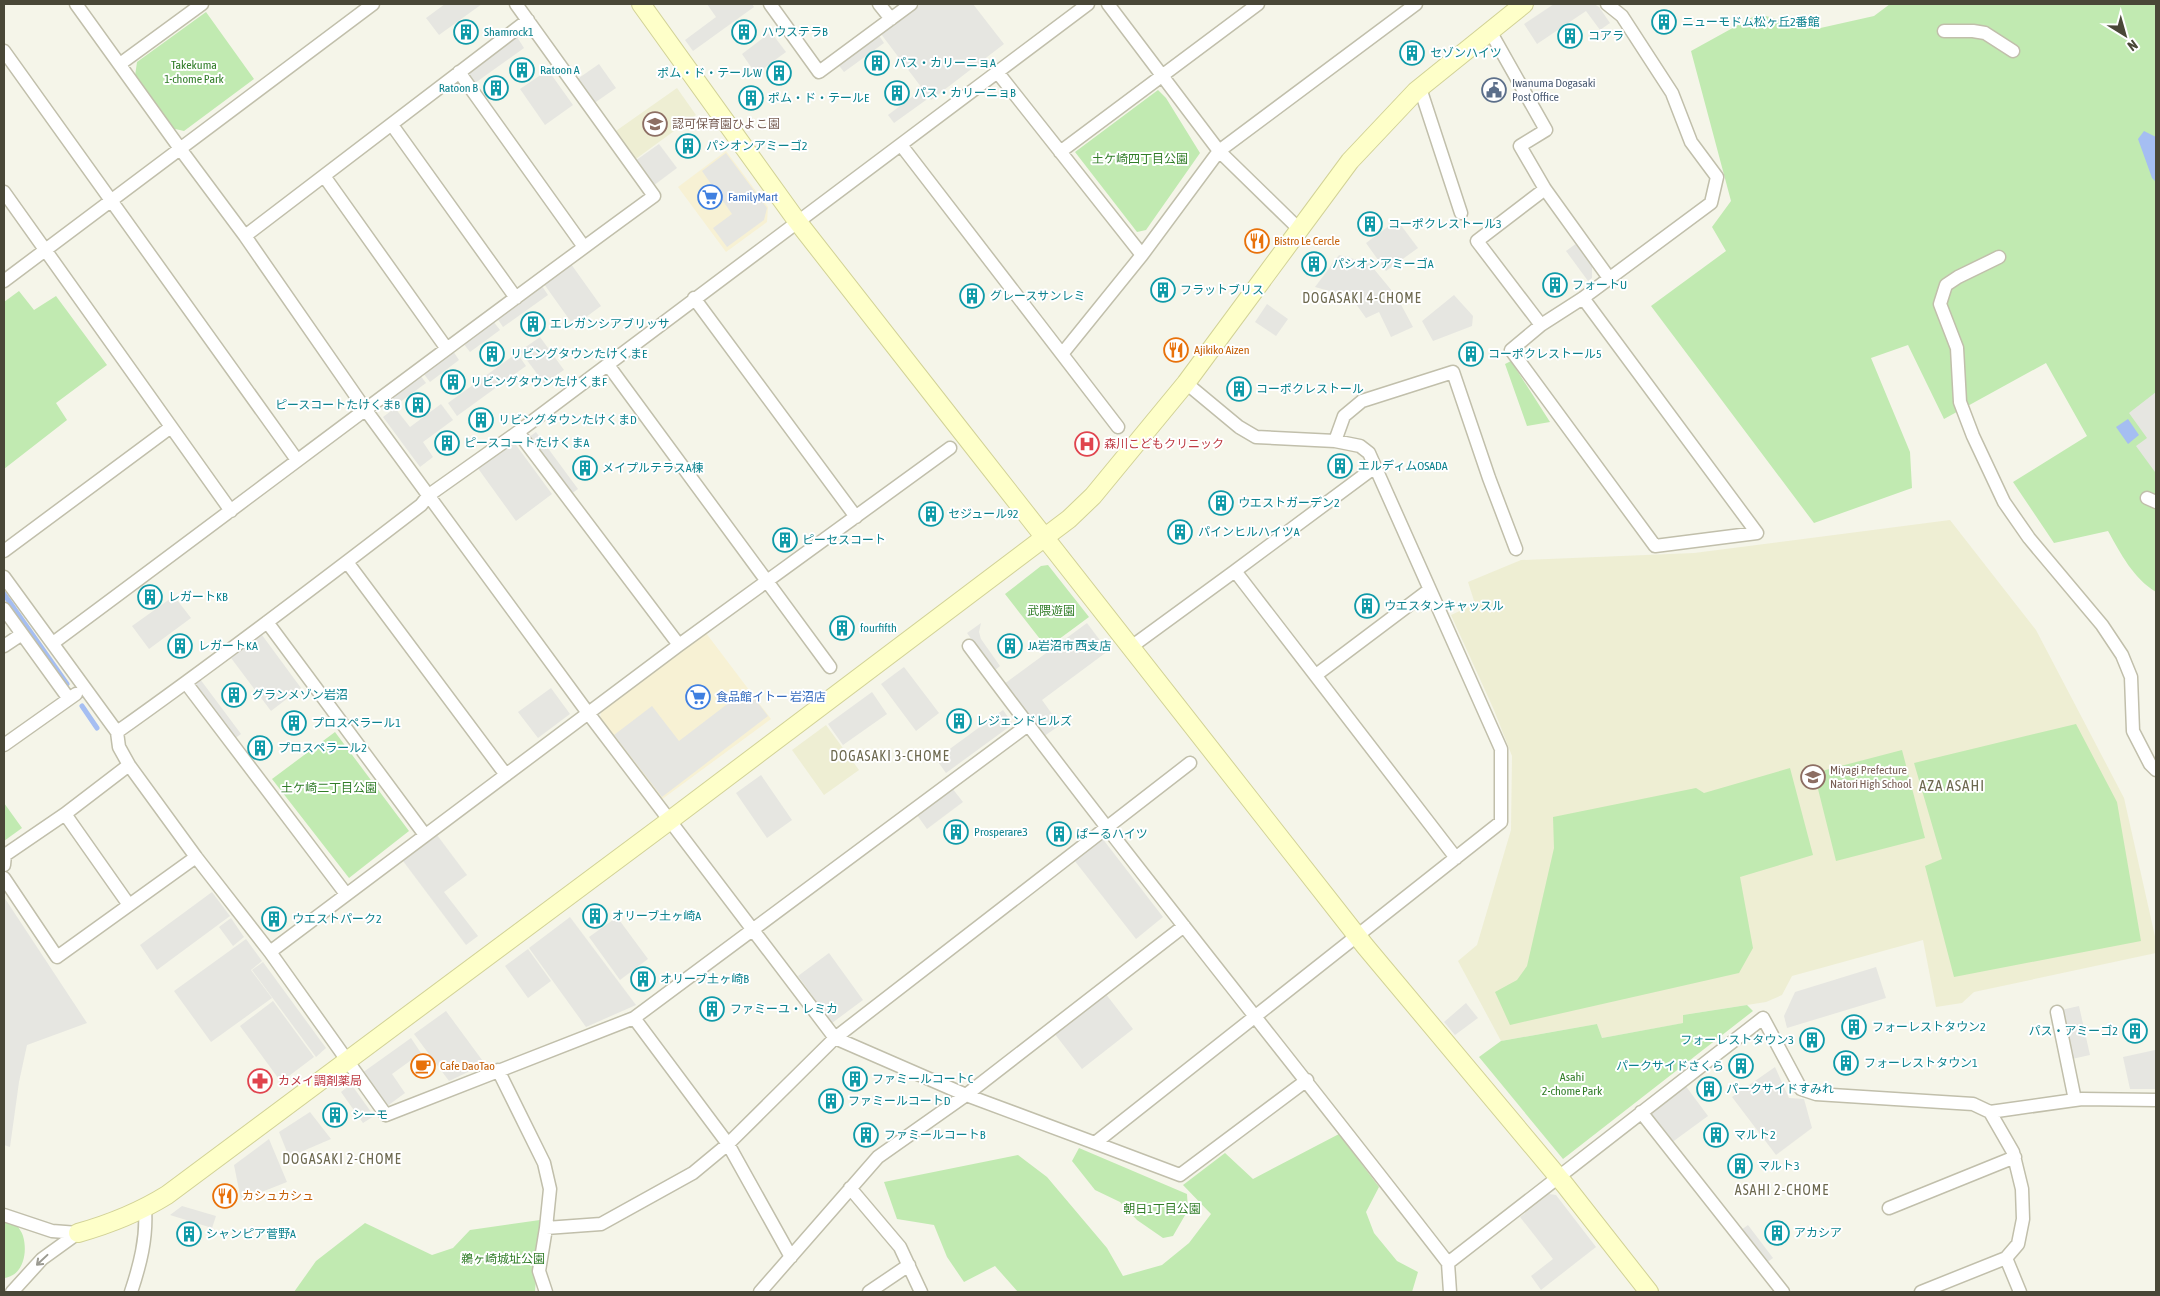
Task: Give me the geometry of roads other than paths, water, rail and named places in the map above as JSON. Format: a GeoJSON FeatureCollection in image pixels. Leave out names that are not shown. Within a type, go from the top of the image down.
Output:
{"type":"FeatureCollection","features":[{"type":"Feature","properties":{"kind":"street"},"geometry":{"type":"LineString","coordinates":[[76,4],[245,236],[365,409],[588,713],[835,1038],[966,1095],[1180,1175],[1307,1080]]}},
{"type":"Feature","properties":{"kind":"street"},"geometry":{"type":"LineString","coordinates":[[4,281],[373,4]]}},
{"type":"Feature","properties":{"kind":"street"},"geometry":{"type":"LineString","coordinates":[[53,643],[232,511],[365,409],[654,196],[516,4]]}},
{"type":"Feature","properties":{"kind":"street"},"geometry":{"type":"LineString","coordinates":[[641,4],[797,221],[1357,935],[1557,1177],[1649,1292]]}},
{"type":"Feature","properties":{"kind":"street"},"geometry":{"type":"LineString","coordinates":[[770,4],[819,72],[911,4]]}},
{"type":"Feature","properties":{"kind":"street"},"geometry":{"type":"LineString","coordinates":[[879,4],[890,20]]}},
{"type":"Feature","properties":{"kind":"street"},"geometry":{"type":"LineString","coordinates":[[117,732],[186,683],[347,562],[421,505],[429,495],[518,432],[1088,4]]}},
{"type":"Feature","properties":{"kind":"street"},"geometry":{"type":"LineString","coordinates":[[1108,4],[1219,151],[1299,229]]}},
{"type":"Feature","properties":{"kind":"street"},"geometry":{"type":"LineString","coordinates":[[1060,152],[1258,4]]}},
{"type":"Feature","properties":{"kind":"street"},"geometry":{"type":"LineString","coordinates":[[1062,354],[1142,255],[1219,151],[1416,4]]}},
{"type":"Feature","properties":{"kind":"street"},"geometry":{"type":"LineString","coordinates":[[10,1290],[42,1259],[78,1233],[145,1209],[166,1195],[670,821],[1045,537],[1093,496],[1186,383],[1350,161],[1385,122],[1420,88],[1524,4]]}},
{"type":"Feature","properties":{"kind":"street"},"geometry":{"type":"LineString","coordinates":[[1583,298],[1757,533],[1655,546],[1512,350],[1542,326],[1712,203],[1717,177],[1691,142],[1672,93],[1622,16],[1607,4]]}},
{"type":"Feature","properties":{"kind":"street"},"geometry":{"type":"LineString","coordinates":[[120,64],[196,5]]}},
{"type":"Feature","properties":{"kind":"street"},"geometry":{"type":"LineString","coordinates":[[245,236],[528,20]]}},
{"type":"Feature","properties":{"kind":"street"},"geometry":{"type":"LineString","coordinates":[[1944,30],[1985,33],[2013,51]]}},
{"type":"Feature","properties":{"kind":"street"},"geometry":{"type":"LineString","coordinates":[[1490,31],[1546,130],[1520,146],[1545,189],[1609,278]]}},
{"type":"Feature","properties":{"kind":"street"},"geometry":{"type":"LineString","coordinates":[[4,51],[297,460]]}},
{"type":"Feature","properties":{"kind":"street"},"geometry":{"type":"LineString","coordinates":[[459,72],[584,247]]}},
{"type":"Feature","properties":{"kind":"street"},"geometry":{"type":"LineString","coordinates":[[998,73],[1142,255]]}},
{"type":"Feature","properties":{"kind":"street"},"geometry":{"type":"LineString","coordinates":[[1420,88],[1461,213]]}},
{"type":"Feature","properties":{"kind":"street"},"geometry":{"type":"LineString","coordinates":[[392,125],[516,298]]}},
{"type":"Feature","properties":{"kind":"street"},"geometry":{"type":"LineString","coordinates":[[901,145],[1118,427]]}},
{"type":"Feature","properties":{"kind":"street"},"geometry":{"type":"LineString","coordinates":[[324,176],[447,349]]}},
{"type":"Feature","properties":{"kind":"street"},"geometry":{"type":"LineString","coordinates":[[1542,326],[1477,241],[1545,189]]}},
{"type":"Feature","properties":{"kind":"street"},"geometry":{"type":"LineString","coordinates":[[4,192],[232,511]]}},
{"type":"Feature","properties":{"kind":"street"},"geometry":{"type":"LineString","coordinates":[[1999,257],[1958,277],[1946,286],[1940,304],[1957,348],[1960,402],[1973,436],[2004,502],[2029,538],[2102,625],[2122,655],[2130,677],[2133,731],[2150,764],[2156,770]]}},
{"type":"Feature","properties":{"kind":"street"},"geometry":{"type":"LineString","coordinates":[[694,298],[856,517]]}},
{"type":"Feature","properties":{"kind":"street"},"geometry":{"type":"LineString","coordinates":[[608,364],[830,666]]}},
{"type":"Feature","properties":{"kind":"street"},"geometry":{"type":"LineString","coordinates":[[1335,441],[1344,416],[1362,401],[1454,372],[1489,478],[1516,549]]}},
{"type":"Feature","properties":{"kind":"street"},"geometry":{"type":"LineString","coordinates":[[1095,1143],[1501,822],[1501,749],[1369,453],[1360,446],[1335,441],[1256,437],[1239,427],[1186,383]]}},
{"type":"Feature","properties":{"kind":"street"},"geometry":{"type":"LineString","coordinates":[[4,551],[171,427]]}},
{"type":"Feature","properties":{"kind":"street"},"geometry":{"type":"LineString","coordinates":[[518,432],[679,645]]}},
{"type":"Feature","properties":{"kind":"street"},"geometry":{"type":"LineString","coordinates":[[270,952],[679,645],[950,448]]}},
{"type":"Feature","properties":{"kind":"street"},"geometry":{"type":"LineString","coordinates":[[1131,647],[1375,467]]}},
{"type":"Feature","properties":{"kind":"street"},"geometry":{"type":"LineString","coordinates":[[347,562],[506,775]]}},
{"type":"Feature","properties":{"kind":"street"},"geometry":{"type":"LineString","coordinates":[[1235,571],[1456,858]]}},
{"type":"Feature","properties":{"kind":"street"},"geometry":{"type":"LineString","coordinates":[[4,577],[117,732],[119,747],[129,765],[196,857],[270,952],[386,1114],[634,1018],[751,929],[1028,725]]}},
{"type":"Feature","properties":{"kind":"street"},"geometry":{"type":"LineString","coordinates":[[1316,675],[1429,590]]}},
{"type":"Feature","properties":{"kind":"street"},"geometry":{"type":"LineString","coordinates":[[4,609],[69,699]]}},
{"type":"Feature","properties":{"kind":"street"},"geometry":{"type":"LineString","coordinates":[[267,622],[425,835]]}},
{"type":"Feature","properties":{"kind":"street"},"geometry":{"type":"LineString","coordinates":[[4,646],[22,634]]}},
{"type":"Feature","properties":{"kind":"street"},"geometry":{"type":"LineString","coordinates":[[969,646],[1184,926],[1307,1080],[1448,1263],[1450,1292]]}},
{"type":"Feature","properties":{"kind":"street"},"geometry":{"type":"LineString","coordinates":[[186,683],[346,894]]}},
{"type":"Feature","properties":{"kind":"street"},"geometry":{"type":"LineString","coordinates":[[4,745],[84,688]]}},
{"type":"Feature","properties":{"kind":"street"},"geometry":{"type":"LineString","coordinates":[[546,1228],[601,1224],[693,1174],[728,1144],[835,1038],[1190,763]]}},
{"type":"Feature","properties":{"kind":"street"},"geometry":{"type":"LineString","coordinates":[[4,865],[5,855],[129,765]]}},
{"type":"Feature","properties":{"kind":"street"},"geometry":{"type":"LineString","coordinates":[[64,814],[129,905]]}},
{"type":"Feature","properties":{"kind":"street"},"geometry":{"type":"LineString","coordinates":[[4,878],[57,957],[196,857]]}},
{"type":"Feature","properties":{"kind":"street"},"geometry":{"type":"LineString","coordinates":[[760,1292],[878,1157],[966,1095],[1184,926]]}},
{"type":"Feature","properties":{"kind":"street"},"geometry":{"type":"LineString","coordinates":[[2057,1012],[2075,1100]]}},
{"type":"Feature","properties":{"kind":"street"},"geometry":{"type":"LineString","coordinates":[[634,1018],[728,1144],[792,1257]]}},
{"type":"Feature","properties":{"kind":"street"},"geometry":{"type":"LineString","coordinates":[[1448,1263],[1763,1018],[1801,1089],[1816,1094],[1972,1104],[1990,1112],[2075,1100],[2156,1100]]}},
{"type":"Feature","properties":{"kind":"street"},"geometry":{"type":"LineString","coordinates":[[498,1070],[544,1163],[550,1189],[539,1271],[546,1292]]}},
{"type":"Feature","properties":{"kind":"street"},"geometry":{"type":"LineString","coordinates":[[1641,1112],[1783,1292]]}},
{"type":"Feature","properties":{"kind":"street"},"geometry":{"type":"LineString","coordinates":[[1921,1292],[2006,1258],[2018,1244],[2023,1220],[2022,1189],[2015,1157],[1990,1112]]}},
{"type":"Feature","properties":{"kind":"street"},"geometry":{"type":"LineString","coordinates":[[1889,1208],[2015,1157]]}},
{"type":"Feature","properties":{"kind":"street"},"geometry":{"type":"LineString","coordinates":[[850,1188],[900,1247],[921,1292]]}},
{"type":"Feature","properties":{"kind":"street"},"geometry":{"type":"LineString","coordinates":[[131,1292],[141,1264],[146,1224],[145,1209]]}},
{"type":"Feature","properties":{"kind":"street"},"geometry":{"type":"LineString","coordinates":[[4,1214],[52,1231],[78,1233]]}},
{"type":"Feature","properties":{"kind":"street"},"geometry":{"type":"LineString","coordinates":[[2006,1258],[2020,1292]]}},
{"type":"Feature","properties":{"kind":"street"},"geometry":{"type":"LineString","coordinates":[[869,1292],[909,1265]]}},
{"type":"Feature","properties":{"kind":"water"},"geometry":{"type":"Polygon","coordinates":[[[2144,131],[2156,137],[2156,182],[2152,178],[2138,139],[2144,131]]]}},
{"type":"Feature","properties":{"kind":"water"},"geometry":{"type":"Polygon","coordinates":[[[2128,419],[2139,435],[2128,444],[2116,427],[2128,419]]]}},
{"type":"Feature","properties":{"kind":"waterway"},"geometry":{"type":"LineString","coordinates":[[4,594],[67,684]]}},
{"type":"Feature","properties":{"kind":"waterway"},"geometry":{"type":"LineString","coordinates":[[82,706],[97,728]]}},
{"type":"Feature","properties":{"kind":"place","name":"ニューモドム松ヶ丘2番館"},"geometry":{"type":"Point","coordinates":[1664,22]}},
{"type":"Feature","properties":{"kind":"place","name":"Shamrock1"},"geometry":{"type":"Point","coordinates":[466,32]}},
{"type":"Feature","properties":{"kind":"place","name":"ハウステラB"},"geometry":{"type":"Point","coordinates":[744,32]}},
{"type":"Feature","properties":{"kind":"place","name":"コアラ"},"geometry":{"type":"Point","coordinates":[1570,36]}},
{"type":"Feature","properties":{"kind":"place","name":"セゾンハイツ"},"geometry":{"type":"Point","coordinates":[1412,53]}},
{"type":"Feature","properties":{"kind":"place","name":"パス・カリーニョA"},"geometry":{"type":"Point","coordinates":[877,63]}},
{"type":"Feature","properties":{"kind":"place","name":"Ratoon A"},"geometry":{"type":"Point","coordinates":[522,70]}},
{"type":"Feature","properties":{"kind":"place","name":"ポム・ド・テールW"},"geometry":{"type":"Point","coordinates":[779,73]}},
{"type":"Feature","properties":{"kind":"place","name":"Ratoon B"},"geometry":{"type":"Point","coordinates":[496,88]}},
{"type":"Feature","properties":{"kind":"place","name":"Iwanuma Dogasaki Post Office"},"geometry":{"type":"Point","coordinates":[1494,90]}},
{"type":"Feature","properties":{"kind":"place","name":"パス・カリーニョB"},"geometry":{"type":"Point","coordinates":[897,93]}},
{"type":"Feature","properties":{"kind":"place","name":"ポム・ド・テールE"},"geometry":{"type":"Point","coordinates":[751,98]}},
{"type":"Feature","properties":{"kind":"place","name":"認可保育園ひよこ園"},"geometry":{"type":"Point","coordinates":[655,124]}},
{"type":"Feature","properties":{"kind":"place","name":"パシオンアミーゴ2"},"geometry":{"type":"Point","coordinates":[688,146]}},
{"type":"Feature","properties":{"kind":"place","name":"FamilyMart"},"geometry":{"type":"Point","coordinates":[710,197]}},
{"type":"Feature","properties":{"kind":"place","name":"コーポクレストール3"},"geometry":{"type":"Point","coordinates":[1370,224]}},
{"type":"Feature","properties":{"kind":"place","name":"Bistro Le Cercle"},"geometry":{"type":"Point","coordinates":[1257,241]}},
{"type":"Feature","properties":{"kind":"place","name":"パシオンアミーゴA"},"geometry":{"type":"Point","coordinates":[1314,264]}},
{"type":"Feature","properties":{"kind":"place","name":"フォートU"},"geometry":{"type":"Point","coordinates":[1555,285]}},
{"type":"Feature","properties":{"kind":"place","name":"フラットブリス"},"geometry":{"type":"Point","coordinates":[1163,290]}},
{"type":"Feature","properties":{"kind":"place","name":"グレースサンレミ"},"geometry":{"type":"Point","coordinates":[972,296]}},
{"type":"Feature","properties":{"kind":"place","name":"エレガンシアブリッサ"},"geometry":{"type":"Point","coordinates":[533,324]}},
{"type":"Feature","properties":{"kind":"place","name":"Ajikiko Aizen"},"geometry":{"type":"Point","coordinates":[1176,350]}},
{"type":"Feature","properties":{"kind":"place","name":"リビングタウンたけくまE"},"geometry":{"type":"Point","coordinates":[492,354]}},
{"type":"Feature","properties":{"kind":"place","name":"コーポクレストール5"},"geometry":{"type":"Point","coordinates":[1471,354]}},
{"type":"Feature","properties":{"kind":"place","name":"リビングタウンたけくまF"},"geometry":{"type":"Point","coordinates":[453,382]}},
{"type":"Feature","properties":{"kind":"place","name":"コーポクレストール"},"geometry":{"type":"Point","coordinates":[1239,389]}},
{"type":"Feature","properties":{"kind":"place","name":"ピースコートたけくまB"},"geometry":{"type":"Point","coordinates":[418,405]}},
{"type":"Feature","properties":{"kind":"place","name":"リビングタウンたけくまD"},"geometry":{"type":"Point","coordinates":[481,420]}},
{"type":"Feature","properties":{"kind":"place","name":"ピースコートたけくまA"},"geometry":{"type":"Point","coordinates":[447,443]}},
{"type":"Feature","properties":{"kind":"place","name":"森川こどもクリニック"},"geometry":{"type":"Point","coordinates":[1087,444]}},
{"type":"Feature","properties":{"kind":"place","name":"エルディムOSADA"},"geometry":{"type":"Point","coordinates":[1340,466]}},
{"type":"Feature","properties":{"kind":"place","name":"メイプルテラスA棟"},"geometry":{"type":"Point","coordinates":[585,468]}},
{"type":"Feature","properties":{"kind":"place","name":"ウエストガーデン2"},"geometry":{"type":"Point","coordinates":[1221,503]}},
{"type":"Feature","properties":{"kind":"place","name":"セジュール92"},"geometry":{"type":"Point","coordinates":[931,514]}},
{"type":"Feature","properties":{"kind":"place","name":"パインヒルハイツA"},"geometry":{"type":"Point","coordinates":[1180,532]}},
{"type":"Feature","properties":{"kind":"place","name":"ピーセスコート"},"geometry":{"type":"Point","coordinates":[785,540]}},
{"type":"Feature","properties":{"kind":"place","name":"レガートKB"},"geometry":{"type":"Point","coordinates":[150,597]}},
{"type":"Feature","properties":{"kind":"place","name":"ウエスタンキャッスル"},"geometry":{"type":"Point","coordinates":[1367,606]}},
{"type":"Feature","properties":{"kind":"place","name":"fourfifth"},"geometry":{"type":"Point","coordinates":[842,628]}},
{"type":"Feature","properties":{"kind":"place","name":"レガートKA"},"geometry":{"type":"Point","coordinates":[180,646]}},
{"type":"Feature","properties":{"kind":"place","name":"JA岩沼市 西支店"},"geometry":{"type":"Point","coordinates":[1010,646]}},
{"type":"Feature","properties":{"kind":"place","name":"グランメゾン岩沼"},"geometry":{"type":"Point","coordinates":[234,695]}},
{"type":"Feature","properties":{"kind":"place","name":"食品館イトー 岩沼店"},"geometry":{"type":"Point","coordinates":[698,697]}},
{"type":"Feature","properties":{"kind":"place","name":"レジェンドヒルズ"},"geometry":{"type":"Point","coordinates":[959,721]}},
{"type":"Feature","properties":{"kind":"place","name":"プロスペラール1"},"geometry":{"type":"Point","coordinates":[294,723]}},
{"type":"Feature","properties":{"kind":"place","name":"プロスペラール2"},"geometry":{"type":"Point","coordinates":[260,748]}},
{"type":"Feature","properties":{"kind":"place","name":"Miyagi Prefecture Natori High School"},"geometry":{"type":"Point","coordinates":[1813,777]}},
{"type":"Feature","properties":{"kind":"place","name":"Prosperare3"},"geometry":{"type":"Point","coordinates":[956,832]}},
{"type":"Feature","properties":{"kind":"place","name":"ぱーるハイツ"},"geometry":{"type":"Point","coordinates":[1059,834]}},
{"type":"Feature","properties":{"kind":"place","name":"オリーブ土ヶ崎A"},"geometry":{"type":"Point","coordinates":[595,916]}},
{"type":"Feature","properties":{"kind":"place","name":"ウエストパーク2"},"geometry":{"type":"Point","coordinates":[274,919]}},
{"type":"Feature","properties":{"kind":"place","name":"オリーブ土ヶ崎B"},"geometry":{"type":"Point","coordinates":[643,979]}},
{"type":"Feature","properties":{"kind":"place","name":"ファミーユ・レミカ"},"geometry":{"type":"Point","coordinates":[712,1009]}},
{"type":"Feature","properties":{"kind":"place","name":"フォーレストタウン2"},"geometry":{"type":"Point","coordinates":[1854,1027]}},
{"type":"Feature","properties":{"kind":"place","name":"パス・アミーゴ2"},"geometry":{"type":"Point","coordinates":[2135,1031]}},
{"type":"Feature","properties":{"kind":"place","name":"フォーレストタウン3"},"geometry":{"type":"Point","coordinates":[1812,1040]}},
{"type":"Feature","properties":{"kind":"place","name":"フォーレストタウン1"},"geometry":{"type":"Point","coordinates":[1846,1063]}},
{"type":"Feature","properties":{"kind":"place","name":"Cafe DaoTao"},"geometry":{"type":"Point","coordinates":[423,1066]}},
{"type":"Feature","properties":{"kind":"place","name":"パークサイドさくら"},"geometry":{"type":"Point","coordinates":[1741,1066]}},
{"type":"Feature","properties":{"kind":"place","name":"ファミールコートC"},"geometry":{"type":"Point","coordinates":[855,1079]}},
{"type":"Feature","properties":{"kind":"place","name":"カメイ調剤薬局"},"geometry":{"type":"Point","coordinates":[260,1081]}},
{"type":"Feature","properties":{"kind":"place","name":"パークサイドすみれ"},"geometry":{"type":"Point","coordinates":[1709,1089]}},
{"type":"Feature","properties":{"kind":"place","name":"ファミールコートD"},"geometry":{"type":"Point","coordinates":[831,1101]}},
{"type":"Feature","properties":{"kind":"place","name":"シーモ"},"geometry":{"type":"Point","coordinates":[335,1115]}},
{"type":"Feature","properties":{"kind":"place","name":"ファミールコートB"},"geometry":{"type":"Point","coordinates":[866,1135]}},
{"type":"Feature","properties":{"kind":"place","name":"マルト2"},"geometry":{"type":"Point","coordinates":[1716,1135]}},
{"type":"Feature","properties":{"kind":"place","name":"マルト3"},"geometry":{"type":"Point","coordinates":[1740,1166]}},
{"type":"Feature","properties":{"kind":"place","name":"カシュカシュ"},"geometry":{"type":"Point","coordinates":[225,1196]}},
{"type":"Feature","properties":{"kind":"place","name":"アカシア"},"geometry":{"type":"Point","coordinates":[1777,1233]}},
{"type":"Feature","properties":{"kind":"place","name":"シャンピア菅野A"},"geometry":{"type":"Point","coordinates":[189,1234]}},
{"type":"Feature","properties":{"kind":"district","name":"DOGASAKI 4-CHOME"},"geometry":{"type":"Point","coordinates":[1362,298]}},
{"type":"Feature","properties":{"kind":"district","name":"DOGASAKI 3-CHOME"},"geometry":{"type":"Point","coordinates":[890,756]}},
{"type":"Feature","properties":{"kind":"district","name":"AZA ASAHI"},"geometry":{"type":"Point","coordinates":[1952,786]}},
{"type":"Feature","properties":{"kind":"district","name":"DOGASAKI 2-CHOME"},"geometry":{"type":"Point","coordinates":[342,1159]}},
{"type":"Feature","properties":{"kind":"district","name":"ASAHI 2-CHOME"},"geometry":{"type":"Point","coordinates":[1782,1190]}},
{"type":"Feature","properties":{"kind":"park label","name":"Takekuma 1-chome Park"},"geometry":{"type":"Point","coordinates":[194,72]}},
{"type":"Feature","properties":{"kind":"park label","name":"土ケ崎四丁目公園"},"geometry":{"type":"Point","coordinates":[1140,159]}},
{"type":"Feature","properties":{"kind":"park label","name":"武隈遊園"},"geometry":{"type":"Point","coordinates":[1051,611]}},
{"type":"Feature","properties":{"kind":"park label","name":"土ケ崎二丁目公園"},"geometry":{"type":"Point","coordinates":[329,788]}},
{"type":"Feature","properties":{"kind":"park label","name":"Asahi 2-chome Park"},"geometry":{"type":"Point","coordinates":[1572,1084]}},
{"type":"Feature","properties":{"kind":"park label","name":"朝日1丁目公園"},"geometry":{"type":"Point","coordinates":[1162,1209]}},
{"type":"Feature","properties":{"kind":"park label","name":"鵜ヶ崎城址公園"},"geometry":{"type":"Point","coordinates":[503,1259]}}]}
